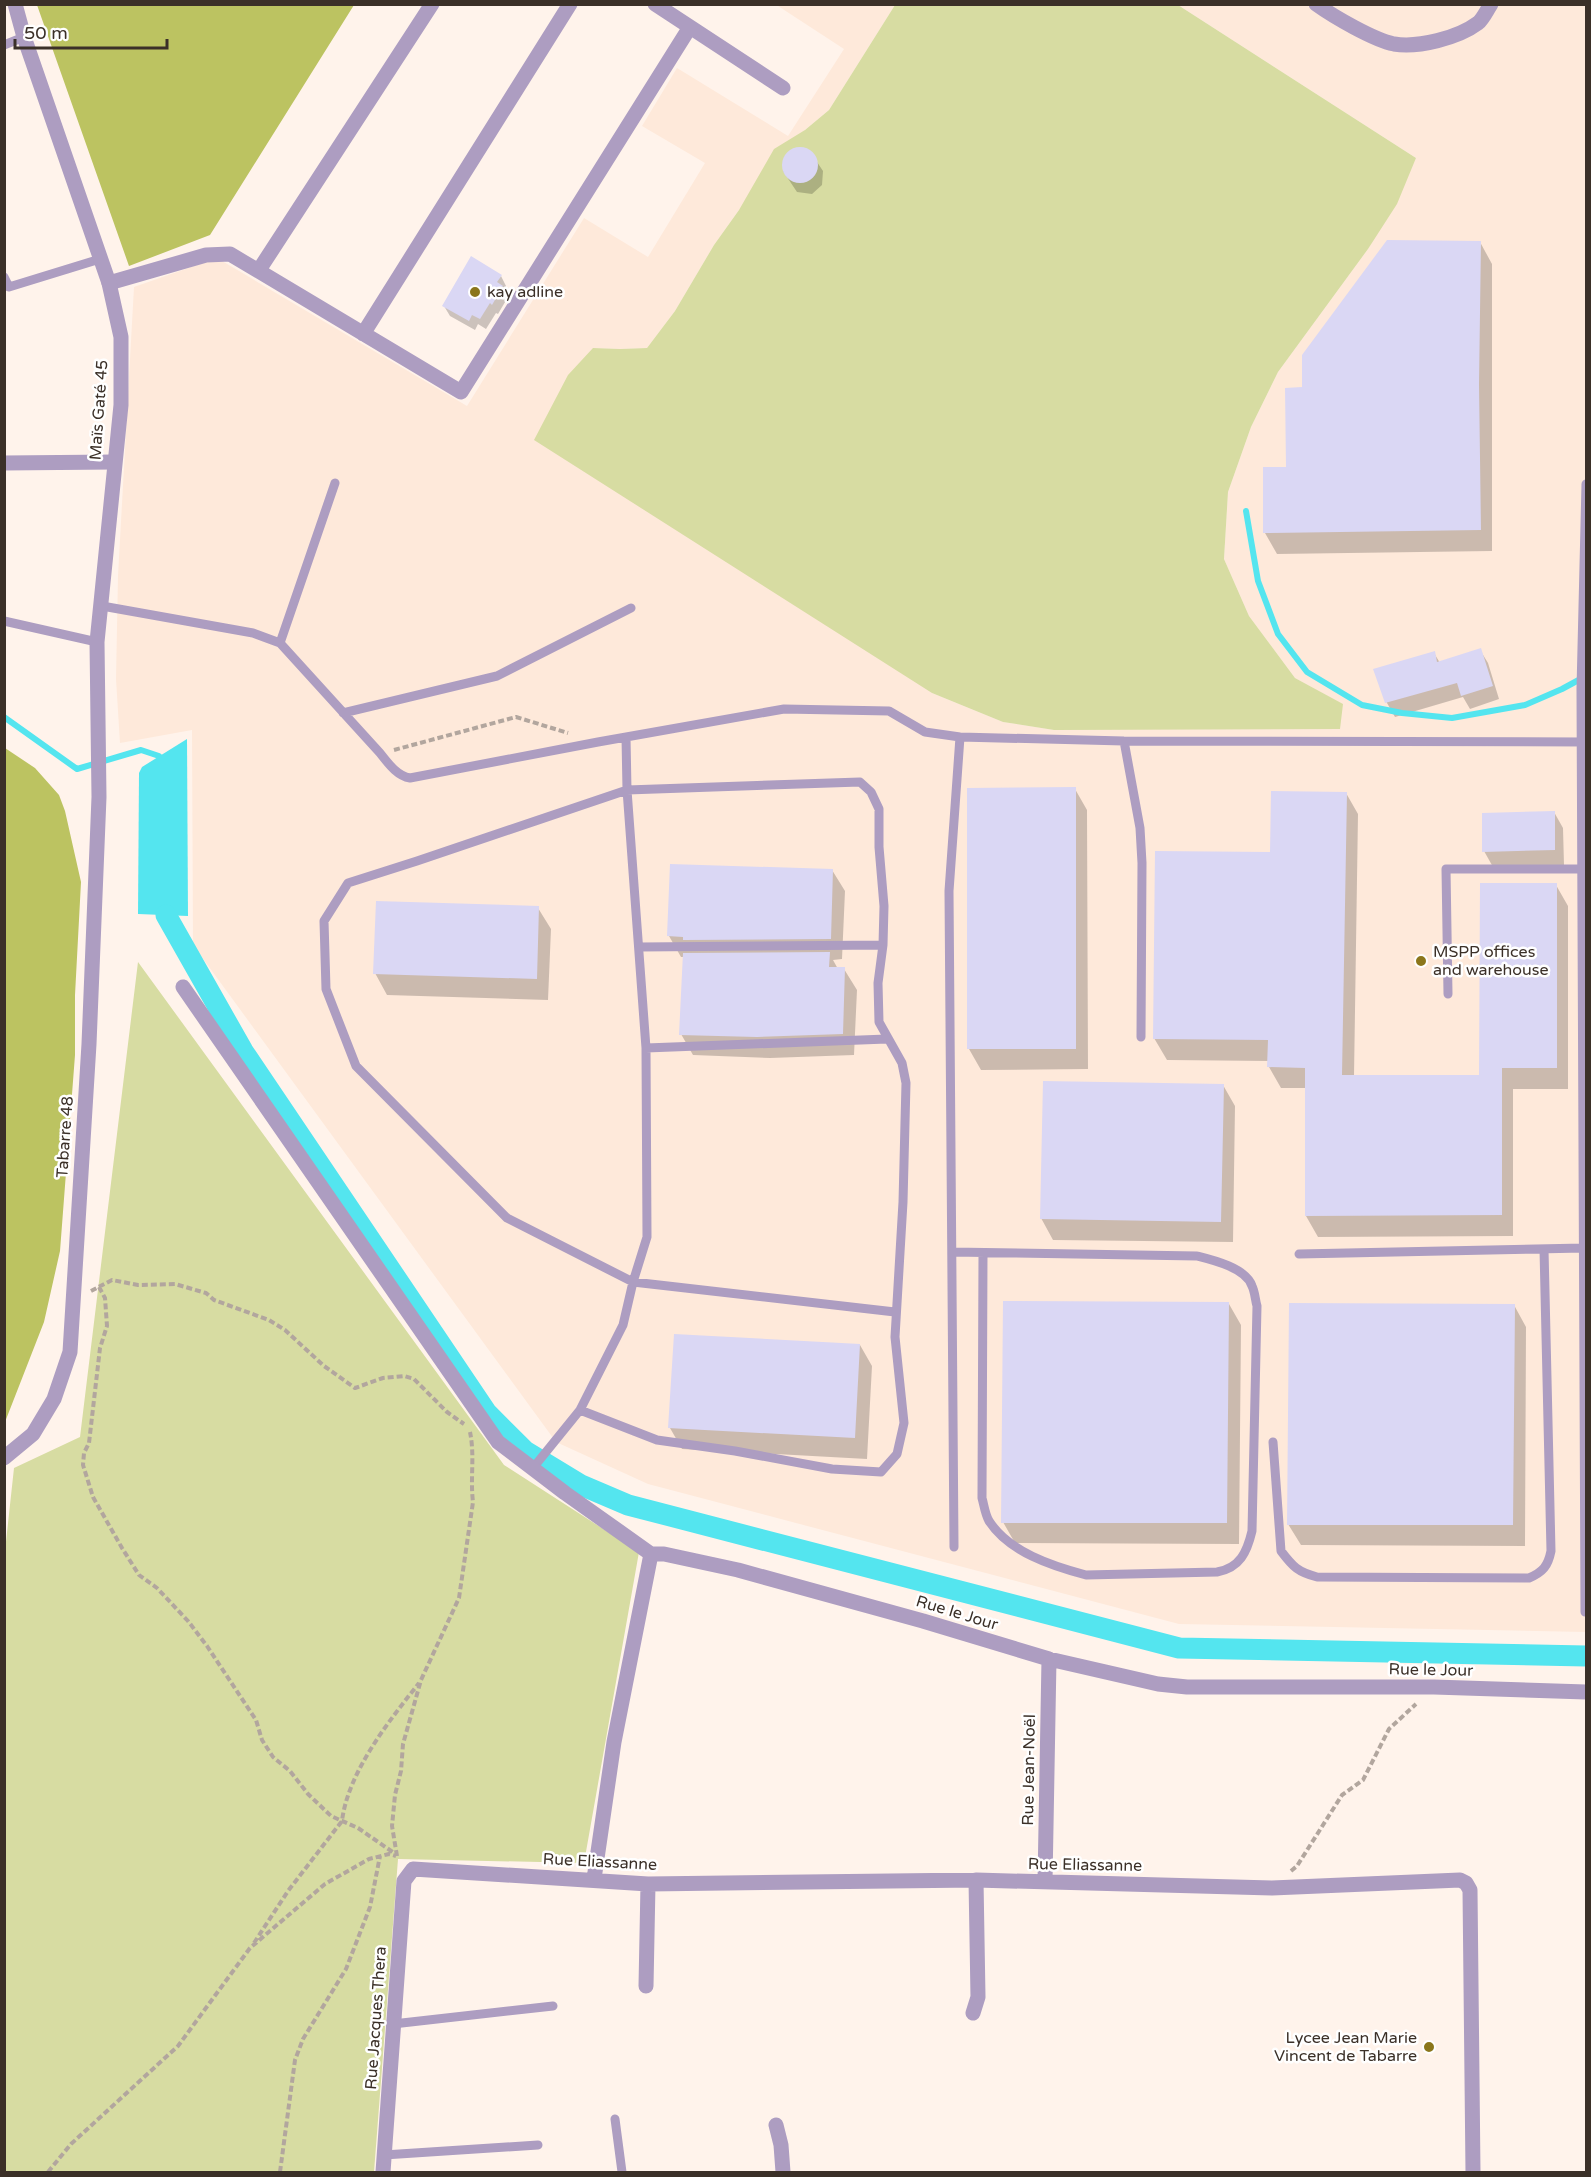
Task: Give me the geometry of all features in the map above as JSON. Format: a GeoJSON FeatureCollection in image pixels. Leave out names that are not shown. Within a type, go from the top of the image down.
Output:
{"type":"FeatureCollection","features":[{"type":"Feature","properties":{"kind":"street","name":"Maïs Gaté 45"},"geometry":{"type":"LineString","coordinates":[[15,4],[24,37],[109,283],[121,337],[121,405],[97,642],[99,797]]}},
{"type":"Feature","properties":{"kind":"street"},"geometry":{"type":"LineString","coordinates":[[259,270],[432,4]]}},
{"type":"Feature","properties":{"kind":"street"},"geometry":{"type":"LineString","coordinates":[[363,334],[570,4]]}},
{"type":"Feature","properties":{"kind":"street"},"geometry":{"type":"LineString","coordinates":[[655,4],[783,88]]}},
{"type":"Feature","properties":{"kind":"street"},"geometry":{"type":"LineString","coordinates":[[1316,4],[1334,9],[1373,36],[1395,44],[1444,40],[1479,22],[1491,4]]}},
{"type":"Feature","properties":{"kind":"street"},"geometry":{"type":"LineString","coordinates":[[109,283],[206,255],[230,255],[259,270],[461,392],[690,27]]}},
{"type":"Feature","properties":{"kind":"street"},"geometry":{"type":"LineString","coordinates":[[4,464],[114,462]]}},
{"type":"Feature","properties":{"kind":"street","name":"Tabarre 48"},"geometry":{"type":"LineString","coordinates":[[4,1458],[33,1434],[54,1399],[70,1352],[88,1055],[99,797]]}},
{"type":"Feature","properties":{"kind":"street"},"geometry":{"type":"LineString","coordinates":[[183,987],[498,1442],[651,1554],[614,1742],[594,1879]]}},
{"type":"Feature","properties":{"kind":"street","name":"Rue le Jour"},"geometry":{"type":"LineString","coordinates":[[651,1554],[664,1554],[738,1570],[923,1621],[1049,1659],[1158,1684],[1187,1687],[1434,1687],[1587,1692]]}},
{"type":"Feature","properties":{"kind":"street","name":"Rue Jean-Noël"},"geometry":{"type":"LineString","coordinates":[[1045,1882],[1049,1659]]}},
{"type":"Feature","properties":{"kind":"street","name":"Rue Eliassanne"},"geometry":{"type":"LineString","coordinates":[[413,1869],[648,1884],[976,1881],[1272,1888],[1460,1880],[1466,1883],[1470,1890],[1473,2172]]}},
{"type":"Feature","properties":{"kind":"street","name":"Rue Jacques Thera"},"geometry":{"type":"LineString","coordinates":[[383,2172],[404,1881],[413,1869]]}},
{"type":"Feature","properties":{"kind":"street"},"geometry":{"type":"LineString","coordinates":[[973,2013],[978,1997],[976,1881]]}},
{"type":"Feature","properties":{"kind":"street"},"geometry":{"type":"LineString","coordinates":[[646,1986],[648,1884]]}},
{"type":"Feature","properties":{"kind":"street"},"geometry":{"type":"LineString","coordinates":[[776,2125],[781,2145],[783,2172]]}},
{"type":"Feature","properties":{"kind":"lane"},"geometry":{"type":"LineString","coordinates":[[4,45],[24,37]]}},
{"type":"Feature","properties":{"kind":"lane"},"geometry":{"type":"LineString","coordinates":[[4,277],[9,287],[100,258]]}},
{"type":"Feature","properties":{"kind":"lane"},"geometry":{"type":"LineString","coordinates":[[280,643],[335,483]]}},
{"type":"Feature","properties":{"kind":"lane"},"geometry":{"type":"LineString","coordinates":[[1585,1612],[1584,742],[1581,689],[1587,484]]}},
{"type":"Feature","properties":{"kind":"lane"},"geometry":{"type":"LineString","coordinates":[[102,606],[253,633],[280,643],[397,771],[404,777],[410,778],[598,741],[784,709],[889,711],[925,732],[960,737],[1124,741],[1584,742]]}},
{"type":"Feature","properties":{"kind":"lane"},"geometry":{"type":"LineString","coordinates":[[343,712],[497,676],[631,608]]}},
{"type":"Feature","properties":{"kind":"lane"},"geometry":{"type":"LineString","coordinates":[[4,621],[97,642]]}},
{"type":"Feature","properties":{"kind":"lane"},"geometry":{"type":"LineString","coordinates":[[533,1468],[580,1410],[623,1325],[647,1237],[646,1048],[627,790],[626,737]]}},
{"type":"Feature","properties":{"kind":"lane"},"geometry":{"type":"LineString","coordinates":[[954,1547],[949,891],[960,737]]}},
{"type":"Feature","properties":{"kind":"lane"},"geometry":{"type":"LineString","coordinates":[[1124,741],[1140,828],[1142,863],[1141,1037]]}},
{"type":"Feature","properties":{"kind":"lane"},"geometry":{"type":"LineString","coordinates":[[580,1410],[657,1440],[735,1451],[832,1469],[881,1472],[897,1454],[904,1423],[895,1337],[895,1312],[903,1202],[906,1083],[902,1063],[879,1022],[877,1005],[884,906],[879,847],[879,809],[871,792],[860,782],[627,790],[348,883],[324,921],[326,989],[356,1066],[507,1218],[633,1282],[895,1312]]}},
{"type":"Feature","properties":{"kind":"lane"},"geometry":{"type":"LineString","coordinates":[[1448,994],[1446,869],[1584,869]]}},
{"type":"Feature","properties":{"kind":"lane"},"geometry":{"type":"LineString","coordinates":[[639,947],[883,945]]}},
{"type":"Feature","properties":{"kind":"lane"},"geometry":{"type":"LineString","coordinates":[[646,1048],[887,1039]]}},
{"type":"Feature","properties":{"kind":"lane"},"geometry":{"type":"LineString","coordinates":[[1299,1254],[1583,1248]]}},
{"type":"Feature","properties":{"kind":"lane"},"geometry":{"type":"LineString","coordinates":[[1273,1442],[1281,1551],[1290,1564],[1301,1573],[1317,1577],[1529,1578],[1541,1573],[1548,1564],[1551,1551],[1544,1249]]}},
{"type":"Feature","properties":{"kind":"lane"},"geometry":{"type":"LineString","coordinates":[[952,1252],[1197,1256],[1210,1259],[1238,1272],[1248,1280],[1252,1285],[1257,1305],[1252,1531],[1249,1545],[1235,1566],[1217,1572],[1086,1575],[1026,1554],[1000,1534],[988,1520],[982,1498],[983,1253]]}},
{"type":"Feature","properties":{"kind":"lane"},"geometry":{"type":"LineString","coordinates":[[393,2024],[553,2006]]}},
{"type":"Feature","properties":{"kind":"lane"},"geometry":{"type":"LineString","coordinates":[[615,2119],[622,2172]]}},
{"type":"Feature","properties":{"kind":"lane"},"geometry":{"type":"LineString","coordinates":[[384,2155],[538,2145]]}},
{"type":"Feature","properties":{"kind":"path"},"geometry":{"type":"LineString","coordinates":[[380,753],[516,717],[598,741]]}},
{"type":"Feature","properties":{"kind":"path"},"geometry":{"type":"LineString","coordinates":[[112,1280],[138,1285],[175,1284],[206,1293],[214,1300],[268,1320],[285,1330],[324,1366],[346,1384],[355,1388],[383,1378],[404,1376],[414,1378],[447,1412],[469,1428],[474,1461],[471,1489],[473,1502],[459,1598],[421,1680],[403,1744],[392,1826],[397,1856]]}},
{"type":"Feature","properties":{"kind":"path"},"geometry":{"type":"LineString","coordinates":[[99,1287],[105,1298],[107,1326],[100,1348],[89,1443],[84,1453],[83,1465],[93,1497],[140,1575],[157,1588],[188,1621],[207,1646],[256,1720],[262,1740],[273,1758],[295,1776],[320,1807],[331,1816],[372,1837],[413,1869]]}},
{"type":"Feature","properties":{"kind":"path"},"geometry":{"type":"LineString","coordinates":[[48,2172],[71,2144],[178,2046],[250,1948],[288,1891],[342,1821],[352,1788],[371,1749],[421,1680]]}},
{"type":"Feature","properties":{"kind":"path"},"geometry":{"type":"LineString","coordinates":[[1272,1888],[1297,1866],[1342,1794],[1363,1780],[1389,1729],[1434,1687]]}},
{"type":"Feature","properties":{"kind":"path"},"geometry":{"type":"LineString","coordinates":[[250,1948],[325,1884],[369,1859],[388,1854],[397,1856]]}},
{"type":"Feature","properties":{"kind":"path"},"geometry":{"type":"LineString","coordinates":[[280,2172],[295,2060],[303,2039],[346,1970],[370,1908],[380,1856]]}},
{"type":"Feature","properties":{"kind":"shaded area"},"geometry":{"type":"Polygon","coordinates":[[[775,4],[895,5],[829,110],[805,130],[739,210],[714,245],[675,311],[647,348],[593,348],[932,693],[1003,722],[1054,730],[1342,704],[1295,678],[1249,616],[1224,559],[1228,492],[1251,427],[1278,372],[1368,249],[1416,158],[1178,5],[1586,5],[1586,1632],[1179,1624],[648,1484],[556,1442],[193,945],[192,730],[120,743],[116,679],[118,576],[134,287],[217,258],[467,406],[584,218],[648,257],[705,163],[642,126],[677,68],[788,136],[844,49],[775,4]]]}},
{"type":"Feature","properties":{"kind":"green space"},"geometry":{"type":"Polygon","coordinates":[[[37,4],[354,5],[210,235],[129,266],[37,4]]]}},
{"type":"Feature","properties":{"kind":"green space"},"geometry":{"type":"Polygon","coordinates":[[[895,5],[1178,5],[1416,158],[1397,204],[1368,249],[1278,372],[1251,427],[1228,492],[1224,559],[1249,616],[1295,678],[1343,704],[1340,729],[1054,730],[1003,722],[932,693],[534,440],[568,375],[593,348],[647,348],[675,311],[714,245],[739,210],[774,149],[805,130],[829,110],[895,5]]]}},
{"type":"Feature","properties":{"kind":"green space"},"geometry":{"type":"Polygon","coordinates":[[[5,748],[35,768],[59,795],[65,811],[81,882],[75,995],[75,1055],[60,1251],[44,1322],[5,1422],[5,748]]]}},
{"type":"Feature","properties":{"kind":"green space"},"geometry":{"type":"Polygon","coordinates":[[[138,962],[504,1465],[639,1552],[584,1863],[398,1859],[374,2172],[5,2172],[5,1551],[14,1468],[80,1437],[138,962]]]}},
{"type":"Feature","properties":{"kind":"water"},"geometry":{"type":"Polygon","coordinates":[[[187,739],[188,916],[138,914],[139,773],[142,767],[187,739]]]}},
{"type":"Feature","properties":{"kind":"building"},"geometry":{"type":"Polygon","coordinates":[[[800,147],[813,152],[818,165],[813,178],[800,183],[787,178],[782,165],[787,152],[800,147]]]}},
{"type":"Feature","properties":{"kind":"building"},"geometry":{"type":"Polygon","coordinates":[[[1387,240],[1481,241],[1479,385],[1481,530],[1263,533],[1263,467],[1286,467],[1285,388],[1302,387],[1302,355],[1387,240]]]}},
{"type":"Feature","properties":{"kind":"building","name":"kay adline"},"geometry":{"type":"Polygon","coordinates":[[[471,256],[502,275],[497,282],[503,286],[492,305],[490,303],[480,319],[472,315],[469,321],[442,306],[471,256]]]}},
{"type":"Feature","properties":{"kind":"building"},"geometry":{"type":"Polygon","coordinates":[[[1481,648],[1493,686],[1461,696],[1457,683],[1385,703],[1373,669],[1435,651],[1437,662],[1481,648]]]}},
{"type":"Feature","properties":{"kind":"building"},"geometry":{"type":"Polygon","coordinates":[[[1076,787],[1076,1049],[967,1049],[967,788],[1076,787]]]}},
{"type":"Feature","properties":{"kind":"building"},"geometry":{"type":"Polygon","coordinates":[[[1271,791],[1347,792],[1342,1075],[1479,1075],[1480,883],[1557,883],[1557,1068],[1502,1068],[1502,1215],[1305,1216],[1305,1068],[1267,1067],[1268,1040],[1153,1039],[1155,851],[1270,852],[1271,791]]]}},
{"type":"Feature","properties":{"kind":"building"},"geometry":{"type":"Polygon","coordinates":[[[1555,811],[1555,850],[1482,852],[1482,813],[1555,811]]]}},
{"type":"Feature","properties":{"kind":"building"},"geometry":{"type":"Polygon","coordinates":[[[670,864],[833,869],[831,939],[683,940],[683,937],[667,936],[670,864]]]}},
{"type":"Feature","properties":{"kind":"building"},"geometry":{"type":"Polygon","coordinates":[[[376,901],[539,906],[537,979],[373,974],[376,901]]]}},
{"type":"Feature","properties":{"kind":"building"},"geometry":{"type":"Polygon","coordinates":[[[830,952],[829,967],[845,967],[843,1034],[757,1037],[679,1035],[683,953],[830,952]]]}},
{"type":"Feature","properties":{"kind":"building"},"geometry":{"type":"Polygon","coordinates":[[[1043,1081],[1224,1084],[1221,1222],[1040,1219],[1043,1081]]]}},
{"type":"Feature","properties":{"kind":"building"},"geometry":{"type":"Polygon","coordinates":[[[1003,1301],[1229,1302],[1227,1523],[1001,1523],[1003,1301]]]}},
{"type":"Feature","properties":{"kind":"building"},"geometry":{"type":"Polygon","coordinates":[[[1289,1303],[1515,1304],[1513,1525],[1287,1525],[1289,1303]]]}},
{"type":"Feature","properties":{"kind":"building"},"geometry":{"type":"Polygon","coordinates":[[[674,1334],[860,1344],[855,1438],[668,1428],[674,1334]]]}},
{"type":"Feature","properties":{"kind":"waterway"},"geometry":{"type":"LineString","coordinates":[[1246,511],[1258,581],[1278,634],[1307,672],[1362,705],[1402,713],[1452,718],[1525,705],[1586,676]]}},
{"type":"Feature","properties":{"kind":"waterway"},"geometry":{"type":"LineString","coordinates":[[4,717],[77,769],[141,750],[159,756]]}},
{"type":"Feature","properties":{"kind":"waterway"},"geometry":{"type":"LineString","coordinates":[[166,915],[243,1051],[487,1413],[525,1451],[581,1485],[628,1505],[1179,1648],[1586,1656]]}},
{"type":"Feature","properties":{"kind":"place","name":"kay adline"},"geometry":{"type":"Point","coordinates":[475,292]}},
{"type":"Feature","properties":{"kind":"place","name":"MSPP offices and warehouse"},"geometry":{"type":"Point","coordinates":[1421,961]}},
{"type":"Feature","properties":{"kind":"place","name":"Lycee Jean Marie Vincent de Tabarre"},"geometry":{"type":"Point","coordinates":[1429,2047]}}]}
